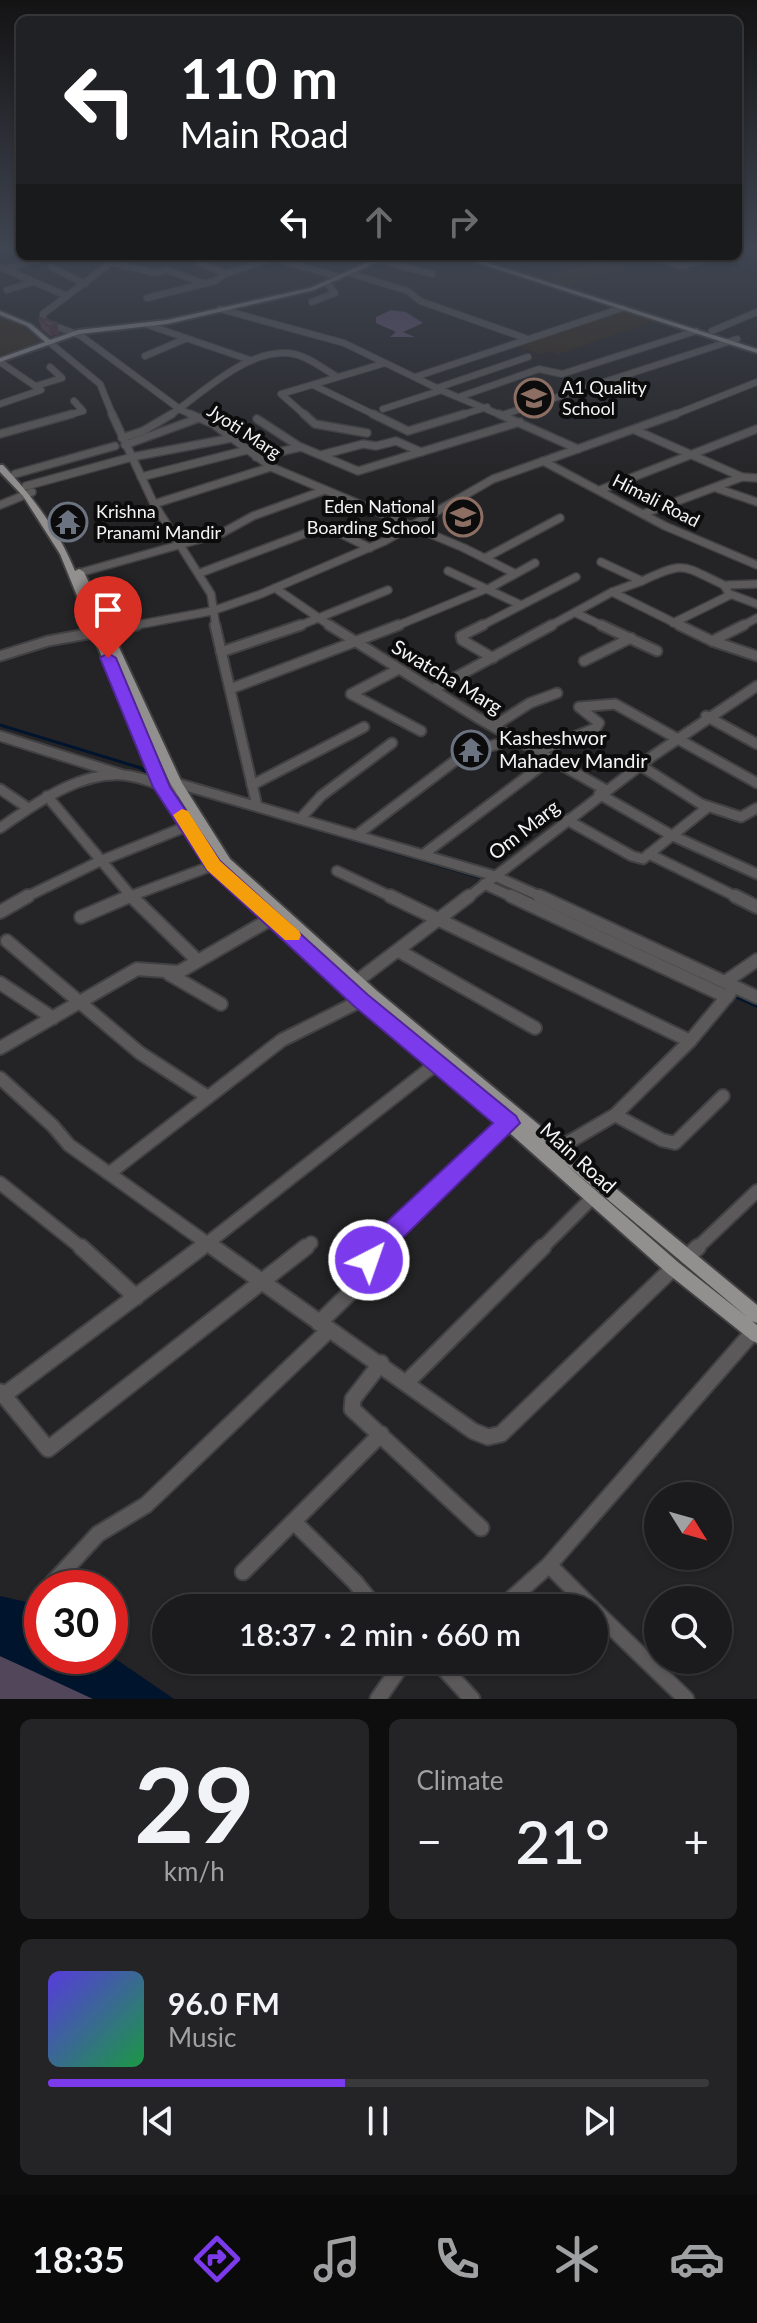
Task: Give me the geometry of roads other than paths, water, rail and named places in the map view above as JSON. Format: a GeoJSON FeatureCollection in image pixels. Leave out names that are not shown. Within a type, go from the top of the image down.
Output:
{"type":"FeatureCollection","features":[{"type":"Feature","properties":{"kind":"main road"},"geometry":{"type":"LineString","coordinates":[[35,330],[49,342]]}},
{"type":"Feature","properties":{"kind":"main road"},"geometry":{"type":"LineString","coordinates":[[0,361],[78,332],[95,330]]}},
{"type":"Feature","properties":{"kind":"main road"},"geometry":{"type":"LineString","coordinates":[[696,331],[757,348]]}},
{"type":"Feature","properties":{"kind":"main road"},"geometry":{"type":"LineString","coordinates":[[712,331],[757,348]]}},
{"type":"Feature","properties":{"kind":"main road","name":"Main Road"},"geometry":{"type":"LineString","coordinates":[[0,459],[55,526],[79,573],[161,787],[277,916],[592,1198],[755,1333]]}},
{"type":"Feature","properties":{"kind":"main road","name":"Main Road"},"geometry":{"type":"LineString","coordinates":[[0,467],[28,491],[64,554],[214,865],[357,981],[367,997]]}},
{"type":"Feature","properties":{"kind":"main road","name":"Main Road"},"geometry":{"type":"LineString","coordinates":[[441,1060],[557,1149],[757,1315]]}},
{"type":"Feature","properties":{"kind":"street"},"geometry":{"type":"LineString","coordinates":[[70,330],[78,332]]}},
{"type":"Feature","properties":{"kind":"street"},"geometry":{"type":"LineString","coordinates":[[157,330],[250,360]]}},
{"type":"Feature","properties":{"kind":"street"},"geometry":{"type":"LineString","coordinates":[[296,330],[328,337],[578,449]]}},
{"type":"Feature","properties":{"kind":"street"},"geometry":{"type":"LineString","coordinates":[[503,330],[525,338]]}},
{"type":"Feature","properties":{"kind":"street"},"geometry":{"type":"LineString","coordinates":[[415,377],[550,330]]}},
{"type":"Feature","properties":{"kind":"street"},"geometry":{"type":"LineString","coordinates":[[459,397],[539,369],[562,374],[696,331]]}},
{"type":"Feature","properties":{"kind":"street","name":"Jyoti Marg"},"geometry":{"type":"LineString","coordinates":[[78,332],[181,410],[232,438],[271,467],[514,573]]}},
{"type":"Feature","properties":{"kind":"street"},"geometry":{"type":"LineString","coordinates":[[145,356],[185,339]]}},
{"type":"Feature","properties":{"kind":"street"},"geometry":{"type":"LineString","coordinates":[[505,414],[737,339]]}},
{"type":"Feature","properties":{"kind":"street"},"geometry":{"type":"LineString","coordinates":[[49,342],[100,384],[154,504],[211,594],[212,611],[257,806]]}},
{"type":"Feature","properties":{"kind":"street"},"geometry":{"type":"LineString","coordinates":[[124,442],[181,410],[250,360],[268,355],[294,354],[338,377]]}},
{"type":"Feature","properties":{"kind":"street"},"geometry":{"type":"LineString","coordinates":[[383,409],[528,357]]}},
{"type":"Feature","properties":{"kind":"street"},"geometry":{"type":"LineString","coordinates":[[0,361],[41,390],[0,404]]}},
{"type":"Feature","properties":{"kind":"street"},"geometry":{"type":"LineString","coordinates":[[367,433],[315,424],[281,394],[385,363]]}},
{"type":"Feature","properties":{"kind":"street"},"geometry":{"type":"LineString","coordinates":[[36,386],[62,378],[50,367]]}},
{"type":"Feature","properties":{"kind":"street"},"geometry":{"type":"LineString","coordinates":[[0,656],[48,641],[212,611],[370,548],[493,479],[635,430],[757,382]]}},
{"type":"Feature","properties":{"kind":"street"},"geometry":{"type":"LineString","coordinates":[[313,385],[408,431],[487,407]]}},
{"type":"Feature","properties":{"kind":"street"},"geometry":{"type":"LineString","coordinates":[[0,434],[83,411],[74,401]]}},
{"type":"Feature","properties":{"kind":"street"},"geometry":{"type":"LineString","coordinates":[[124,442],[199,418]]}},
{"type":"Feature","properties":{"kind":"street"},"geometry":{"type":"LineString","coordinates":[[257,419],[300,447],[356,471],[521,422]]}},
{"type":"Feature","properties":{"kind":"street"},"geometry":{"type":"LineString","coordinates":[[600,490],[757,429]]}},
{"type":"Feature","properties":{"kind":"street"},"geometry":{"type":"LineString","coordinates":[[635,430],[693,456],[751,476]]}},
{"type":"Feature","properties":{"kind":"street"},"geometry":{"type":"LineString","coordinates":[[0,505],[28,491],[132,457],[232,438]]}},
{"type":"Feature","properties":{"kind":"street"},"geometry":{"type":"LineString","coordinates":[[321,455],[363,444],[376,446],[396,441],[421,452]]}},
{"type":"Feature","properties":{"kind":"street"},"geometry":{"type":"LineString","coordinates":[[15,474],[115,446]]}},
{"type":"Feature","properties":{"kind":"street"},"geometry":{"type":"LineString","coordinates":[[256,457],[300,447]]}},
{"type":"Feature","properties":{"kind":"street"},"geometry":{"type":"LineString","coordinates":[[141,477],[247,450]]}},
{"type":"Feature","properties":{"kind":"street","name":"Himali Road"},"geometry":{"type":"LineString","coordinates":[[543,461],[686,536],[757,565]]}},
{"type":"Feature","properties":{"kind":"street"},"geometry":{"type":"LineString","coordinates":[[154,504],[271,467]]}},
{"type":"Feature","properties":{"kind":"street"},"geometry":{"type":"LineString","coordinates":[[643,514],[751,476]]}},
{"type":"Feature","properties":{"kind":"street"},"geometry":{"type":"LineString","coordinates":[[716,488],[757,502]]}},
{"type":"Feature","properties":{"kind":"street"},"geometry":{"type":"LineString","coordinates":[[79,573],[222,533],[253,516],[325,490]]}},
{"type":"Feature","properties":{"kind":"street"},"geometry":{"type":"LineString","coordinates":[[485,558],[560,518]]}},
{"type":"Feature","properties":{"kind":"street"},"geometry":{"type":"LineString","coordinates":[[200,573],[325,526],[370,548]]}},
{"type":"Feature","properties":{"kind":"street"},"geometry":{"type":"LineString","coordinates":[[601,562],[642,581]]}},
{"type":"Feature","properties":{"kind":"street"},"geometry":{"type":"LineString","coordinates":[[230,689],[435,611],[487,589],[535,563]]}},
{"type":"Feature","properties":{"kind":"street"},"geometry":{"type":"LineString","coordinates":[[434,689],[612,592],[675,566],[683,566],[757,604]]}},
{"type":"Feature","properties":{"kind":"street"},"geometry":{"type":"LineString","coordinates":[[448,571],[521,605]]}},
{"type":"Feature","properties":{"kind":"street"},"geometry":{"type":"LineString","coordinates":[[493,658],[462,640],[461,636],[576,577]]}},
{"type":"Feature","properties":{"kind":"street"},"geometry":{"type":"LineString","coordinates":[[673,623],[728,590],[757,584]]}},
{"type":"Feature","properties":{"kind":"street","name":"Swatcha Marg"},"geometry":{"type":"LineString","coordinates":[[275,588],[352,641],[671,835],[757,874]]}},
{"type":"Feature","properties":{"kind":"street"},"geometry":{"type":"LineString","coordinates":[[221,652],[388,590]]}},
{"type":"Feature","properties":{"kind":"street"},"geometry":{"type":"LineString","coordinates":[[612,592],[712,641],[757,656]]}},
{"type":"Feature","properties":{"kind":"street"},"geometry":{"type":"LineString","coordinates":[[576,613],[657,651]]}},
{"type":"Feature","properties":{"kind":"street"},"geometry":{"type":"LineString","coordinates":[[712,641],[757,618]]}},
{"type":"Feature","properties":{"kind":"street"},"geometry":{"type":"LineString","coordinates":[[584,661],[631,638]]}},
{"type":"Feature","properties":{"kind":"street"},"geometry":{"type":"LineString","coordinates":[[399,669],[351,694],[421,731]]}},
{"type":"Feature","properties":{"kind":"street","name":"Om Marg"},"geometry":{"type":"LineString","coordinates":[[357,981],[638,764],[706,716],[755,689]]}},
{"type":"Feature","properties":{"kind":"street"},"geometry":{"type":"LineString","coordinates":[[494,726],[530,703],[557,693]]}},
{"type":"Feature","properties":{"kind":"street"},"geometry":{"type":"LineString","coordinates":[[534,753],[596,728],[599,723],[579,707],[609,702],[757,783]]}},
{"type":"Feature","properties":{"kind":"street"},"geometry":{"type":"LineString","coordinates":[[706,716],[757,744]]}},
{"type":"Feature","properties":{"kind":"street"},"geometry":{"type":"LineString","coordinates":[[252,785],[364,727]]}},
{"type":"Feature","properties":{"kind":"street"},"geometry":{"type":"LineString","coordinates":[[358,834],[471,749],[499,744],[510,735]]}},
{"type":"Feature","properties":{"kind":"street"},"geometry":{"type":"LineString","coordinates":[[0,736],[161,787],[179,788],[257,806],[495,876],[730,990]]}},
{"type":"Feature","properties":{"kind":"street"},"geometry":{"type":"LineString","coordinates":[[301,818],[321,796],[392,743]]}},
{"type":"Feature","properties":{"kind":"street"},"geometry":{"type":"LineString","coordinates":[[424,854],[549,760]]}},
{"type":"Feature","properties":{"kind":"street"},"geometry":{"type":"LineString","coordinates":[[638,764],[708,807],[741,817],[757,808]]}},
{"type":"Feature","properties":{"kind":"street"},"geometry":{"type":"LineString","coordinates":[[0,828],[47,796],[93,779],[123,775]]}},
{"type":"Feature","properties":{"kind":"street"},"geometry":{"type":"LineString","coordinates":[[0,789],[28,808]]}},
{"type":"Feature","properties":{"kind":"street"},"geometry":{"type":"LineString","coordinates":[[47,796],[131,896],[197,960]]}},
{"type":"Feature","properties":{"kind":"street"},"geometry":{"type":"LineString","coordinates":[[567,820],[643,859],[708,807]]}},
{"type":"Feature","properties":{"kind":"street"},"geometry":{"type":"LineString","coordinates":[[0,912],[44,886],[100,860],[194,823]]}},
{"type":"Feature","properties":{"kind":"street"},"geometry":{"type":"LineString","coordinates":[[649,854],[757,907]]}},
{"type":"Feature","properties":{"kind":"street"},"geometry":{"type":"LineString","coordinates":[[81,917],[214,865]]}},
{"type":"Feature","properties":{"kind":"street"},"geometry":{"type":"LineString","coordinates":[[337,871],[690,1041]]}},
{"type":"Feature","properties":{"kind":"street"},"geometry":{"type":"LineString","coordinates":[[484,884],[730,990],[757,997]]}},
{"type":"Feature","properties":{"kind":"street"},"geometry":{"type":"LineString","coordinates":[[167,973],[179,972],[277,916]]}},
{"type":"Feature","properties":{"kind":"street"},"geometry":{"type":"LineString","coordinates":[[7,941],[140,1053],[208,1097]]}},
{"type":"Feature","properties":{"kind":"street"},"geometry":{"type":"LineString","coordinates":[[399,951],[535,1028]]}},
{"type":"Feature","properties":{"kind":"street"},"geometry":{"type":"LineString","coordinates":[[557,1149],[615,1115],[690,1041],[757,960]]}},
{"type":"Feature","properties":{"kind":"street"},"geometry":{"type":"LineString","coordinates":[[0,1048],[137,969],[150,967],[167,973],[221,1004]]}},
{"type":"Feature","properties":{"kind":"street"},"geometry":{"type":"LineString","coordinates":[[0,983],[53,1018]]}},
{"type":"Feature","properties":{"kind":"street"},"geometry":{"type":"LineString","coordinates":[[111,1172],[282,1040],[367,997]]}},
{"type":"Feature","properties":{"kind":"street"},"geometry":{"type":"LineString","coordinates":[[311,1243],[48,1449],[2,1393],[136,1297],[441,1060]]}},
{"type":"Feature","properties":{"kind":"street"},"geometry":{"type":"LineString","coordinates":[[3,1085],[53,1126],[69,1145],[473,1431],[488,1437],[501,1434],[673,1268]]}},
{"type":"Feature","properties":{"kind":"street"},"geometry":{"type":"LineString","coordinates":[[615,1115],[662,1140],[675,1143],[723,1096]]}},
{"type":"Feature","properties":{"kind":"street"},"geometry":{"type":"LineString","coordinates":[[65,1570],[98,1534],[146,1505],[324,1326],[364,1279],[374,1250],[508,1123]]}},
{"type":"Feature","properties":{"kind":"street"},"geometry":{"type":"LineString","coordinates":[[0,1183],[103,1264],[136,1297]]}},
{"type":"Feature","properties":{"kind":"street"},"geometry":{"type":"LineString","coordinates":[[687,1257],[757,1191]]}},
{"type":"Feature","properties":{"kind":"street"},"geometry":{"type":"LineString","coordinates":[[407,1382],[592,1198]]}},
{"type":"Feature","properties":{"kind":"street"},"geometry":{"type":"LineString","coordinates":[[517,1594],[549,1565],[755,1333]]}},
{"type":"Feature","properties":{"kind":"street"},"geometry":{"type":"LineString","coordinates":[[381,1363],[351,1402],[352,1409],[481,1528]]}},
{"type":"Feature","properties":{"kind":"street"},"geometry":{"type":"LineString","coordinates":[[243,1572],[381,1434]]}},
{"type":"Feature","properties":{"kind":"street"},"geometry":{"type":"LineString","coordinates":[[295,1523],[365,1594]]}},
{"type":"Feature","properties":{"kind":"street"},"geometry":{"type":"LineString","coordinates":[[549,1565],[578,1594]]}},
{"type":"Feature","properties":{"kind":"street"},"geometry":{"type":"LineString","coordinates":[[608,1624],[686,1699]]}},
{"type":"Feature","properties":{"kind":"street"},"geometry":{"type":"LineString","coordinates":[[378,1699],[395,1674]]}},
{"type":"Feature","properties":{"kind":"street"},"geometry":{"type":"LineString","coordinates":[[447,1674],[472,1699]]}},
{"type":"Feature","properties":{"kind":"water"},"geometry":{"type":"Polygon","coordinates":[[[0,1596],[24,1601],[24,1667],[0,1656],[0,1596]]]}},
{"type":"Feature","properties":{"kind":"water"},"geometry":{"type":"Polygon","coordinates":[[[128,1667],[174,1699],[93,1699],[39,1674],[128,1674],[128,1667]]]}},
{"type":"Feature","properties":{"kind":"waterway"},"geometry":{"type":"LineString","coordinates":[[0,725],[141,768],[152,777]]}},
{"type":"Feature","properties":{"kind":"waterway"},"geometry":{"type":"LineString","coordinates":[[300,824],[485,879]]}},
{"type":"Feature","properties":{"kind":"waterway"},"geometry":{"type":"LineString","coordinates":[[500,886],[523,893]]}},
{"type":"Feature","properties":{"kind":"waterway"},"geometry":{"type":"LineString","coordinates":[[631,945],[645,952]]}},
{"type":"Feature","properties":{"kind":"waterway"},"geometry":{"type":"LineString","coordinates":[[731,994],[757,1006]]}},
{"type":"Feature","properties":{"kind":"place","name":"A1 Quality School"},"geometry":{"type":"Point","coordinates":[534,398]}},
{"type":"Feature","properties":{"kind":"place","name":"Eden National Boarding School"},"geometry":{"type":"Point","coordinates":[463,517]}},
{"type":"Feature","properties":{"kind":"place","name":"Krishna Pranami Mandir"},"geometry":{"type":"Point","coordinates":[68,522]}},
{"type":"Feature","properties":{"kind":"place","name":"Kasheshwor Mahadev Mandir"},"geometry":{"type":"Point","coordinates":[471,750]}}]}
